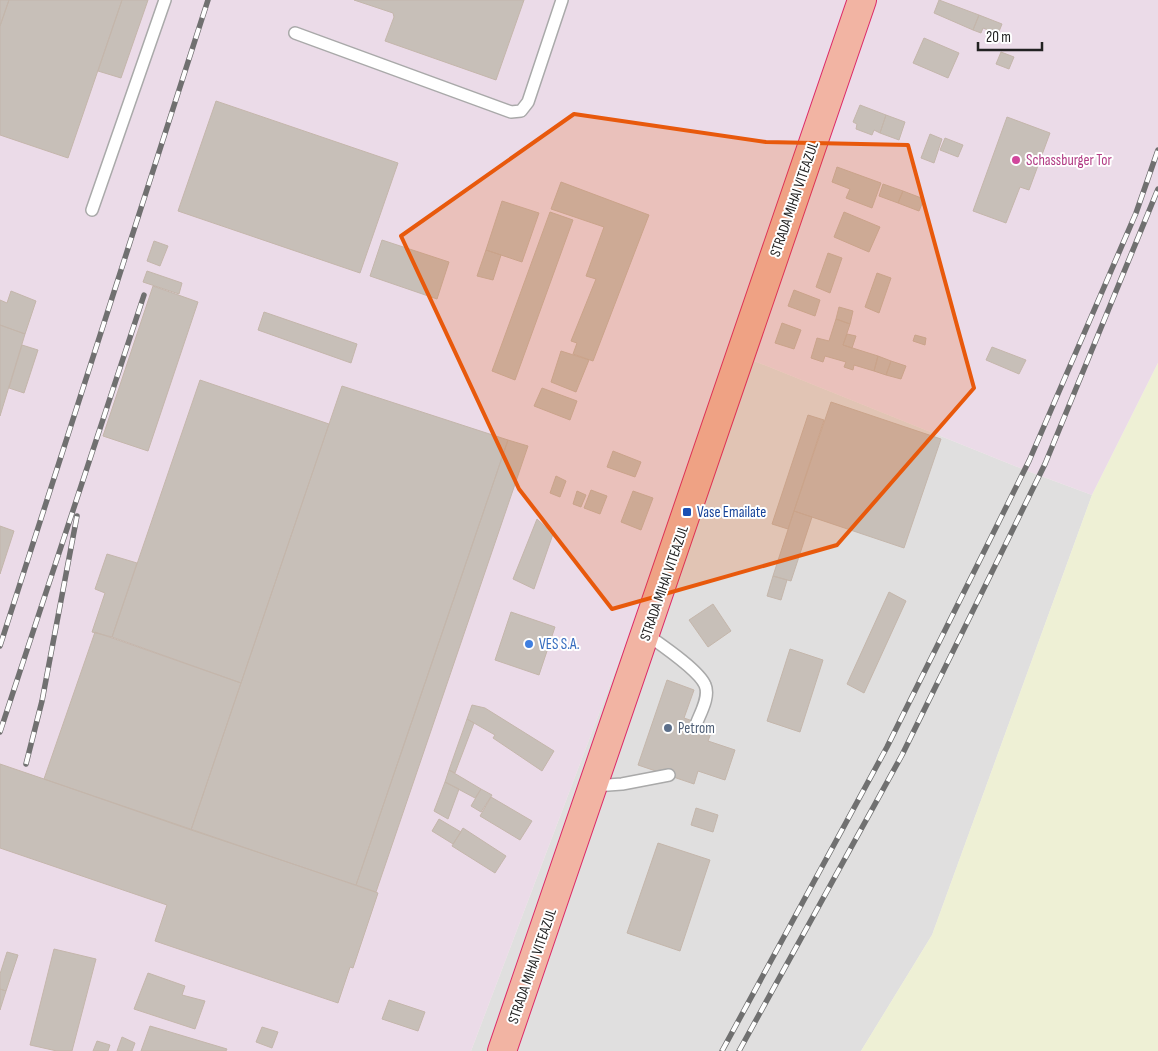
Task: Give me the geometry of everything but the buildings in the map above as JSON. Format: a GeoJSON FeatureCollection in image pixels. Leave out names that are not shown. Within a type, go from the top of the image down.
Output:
{"type":"FeatureCollection","features":[{"type":"Feature","properties":{"kind":"highway","name":"STRADA MIHAI VITEAZUL"},"geometry":{"type":"LineString","coordinates":[[502,1051],[862,0]]}},
{"type":"Feature","properties":{"kind":"lane"},"geometry":{"type":"LineString","coordinates":[[92,210],[165,0]]}},
{"type":"Feature","properties":{"kind":"lane"},"geometry":{"type":"LineString","coordinates":[[295,33],[512,112],[521,111],[528,102],[562,0]]}},
{"type":"Feature","properties":{"kind":"lane"},"geometry":{"type":"LineString","coordinates":[[646,634],[699,676],[706,686],[706,696],[697,722]]}},
{"type":"Feature","properties":{"kind":"lane"},"geometry":{"type":"LineString","coordinates":[[594,786],[622,784],[669,775]]}},
{"type":"Feature","properties":{"kind":"highlighted area"},"geometry":{"type":"Polygon","coordinates":[[[574,114],[766,142],[908,145],[974,388],[837,545],[612,609],[519,489],[401,236],[574,114]]]}},
{"type":"Feature","properties":{"kind":"shaded area"},"geometry":{"type":"Polygon","coordinates":[[[0,0],[1158,0],[1158,363],[1092,495],[1030,472],[727,350],[644,595],[471,1051],[0,1051],[0,0]]]}},
{"type":"Feature","properties":{"kind":"shaded area"},"geometry":{"type":"Polygon","coordinates":[[[727,350],[1030,472],[1092,495],[932,935],[861,1051],[471,1051],[644,595],[727,350]]]}},
{"type":"Feature","properties":{"kind":"green space"},"geometry":{"type":"Polygon","coordinates":[[[1158,363],[1158,1051],[861,1051],[932,935],[1092,495],[1158,363]]]}},
{"type":"Feature","properties":{"kind":"railway"},"geometry":{"type":"LineString","coordinates":[[0,646],[208,0]]}},
{"type":"Feature","properties":{"kind":"railway"},"geometry":{"type":"LineString","coordinates":[[722,1051],[887,747],[1029,461],[1136,213],[1158,150]]}},
{"type":"Feature","properties":{"kind":"railway"},"geometry":{"type":"LineString","coordinates":[[739,1051],[902,755],[1045,464],[1158,189]]}},
{"type":"Feature","properties":{"kind":"railway"},"geometry":{"type":"LineString","coordinates":[[0,732],[144,295]]}},
{"type":"Feature","properties":{"kind":"railway"},"geometry":{"type":"LineString","coordinates":[[26,764],[42,701],[77,516]]}},
{"type":"Feature","properties":{"kind":"place","name":"Schassburger Tor"},"geometry":{"type":"Point","coordinates":[1016,160]}},
{"type":"Feature","properties":{"kind":"place","name":"Vase Emailate"},"geometry":{"type":"Point","coordinates":[687,512]}},
{"type":"Feature","properties":{"kind":"place","name":"VES S.A."},"geometry":{"type":"Point","coordinates":[529,644]}},
{"type":"Feature","properties":{"kind":"place","name":"Petrom"},"geometry":{"type":"Point","coordinates":[668,728]}}]}
